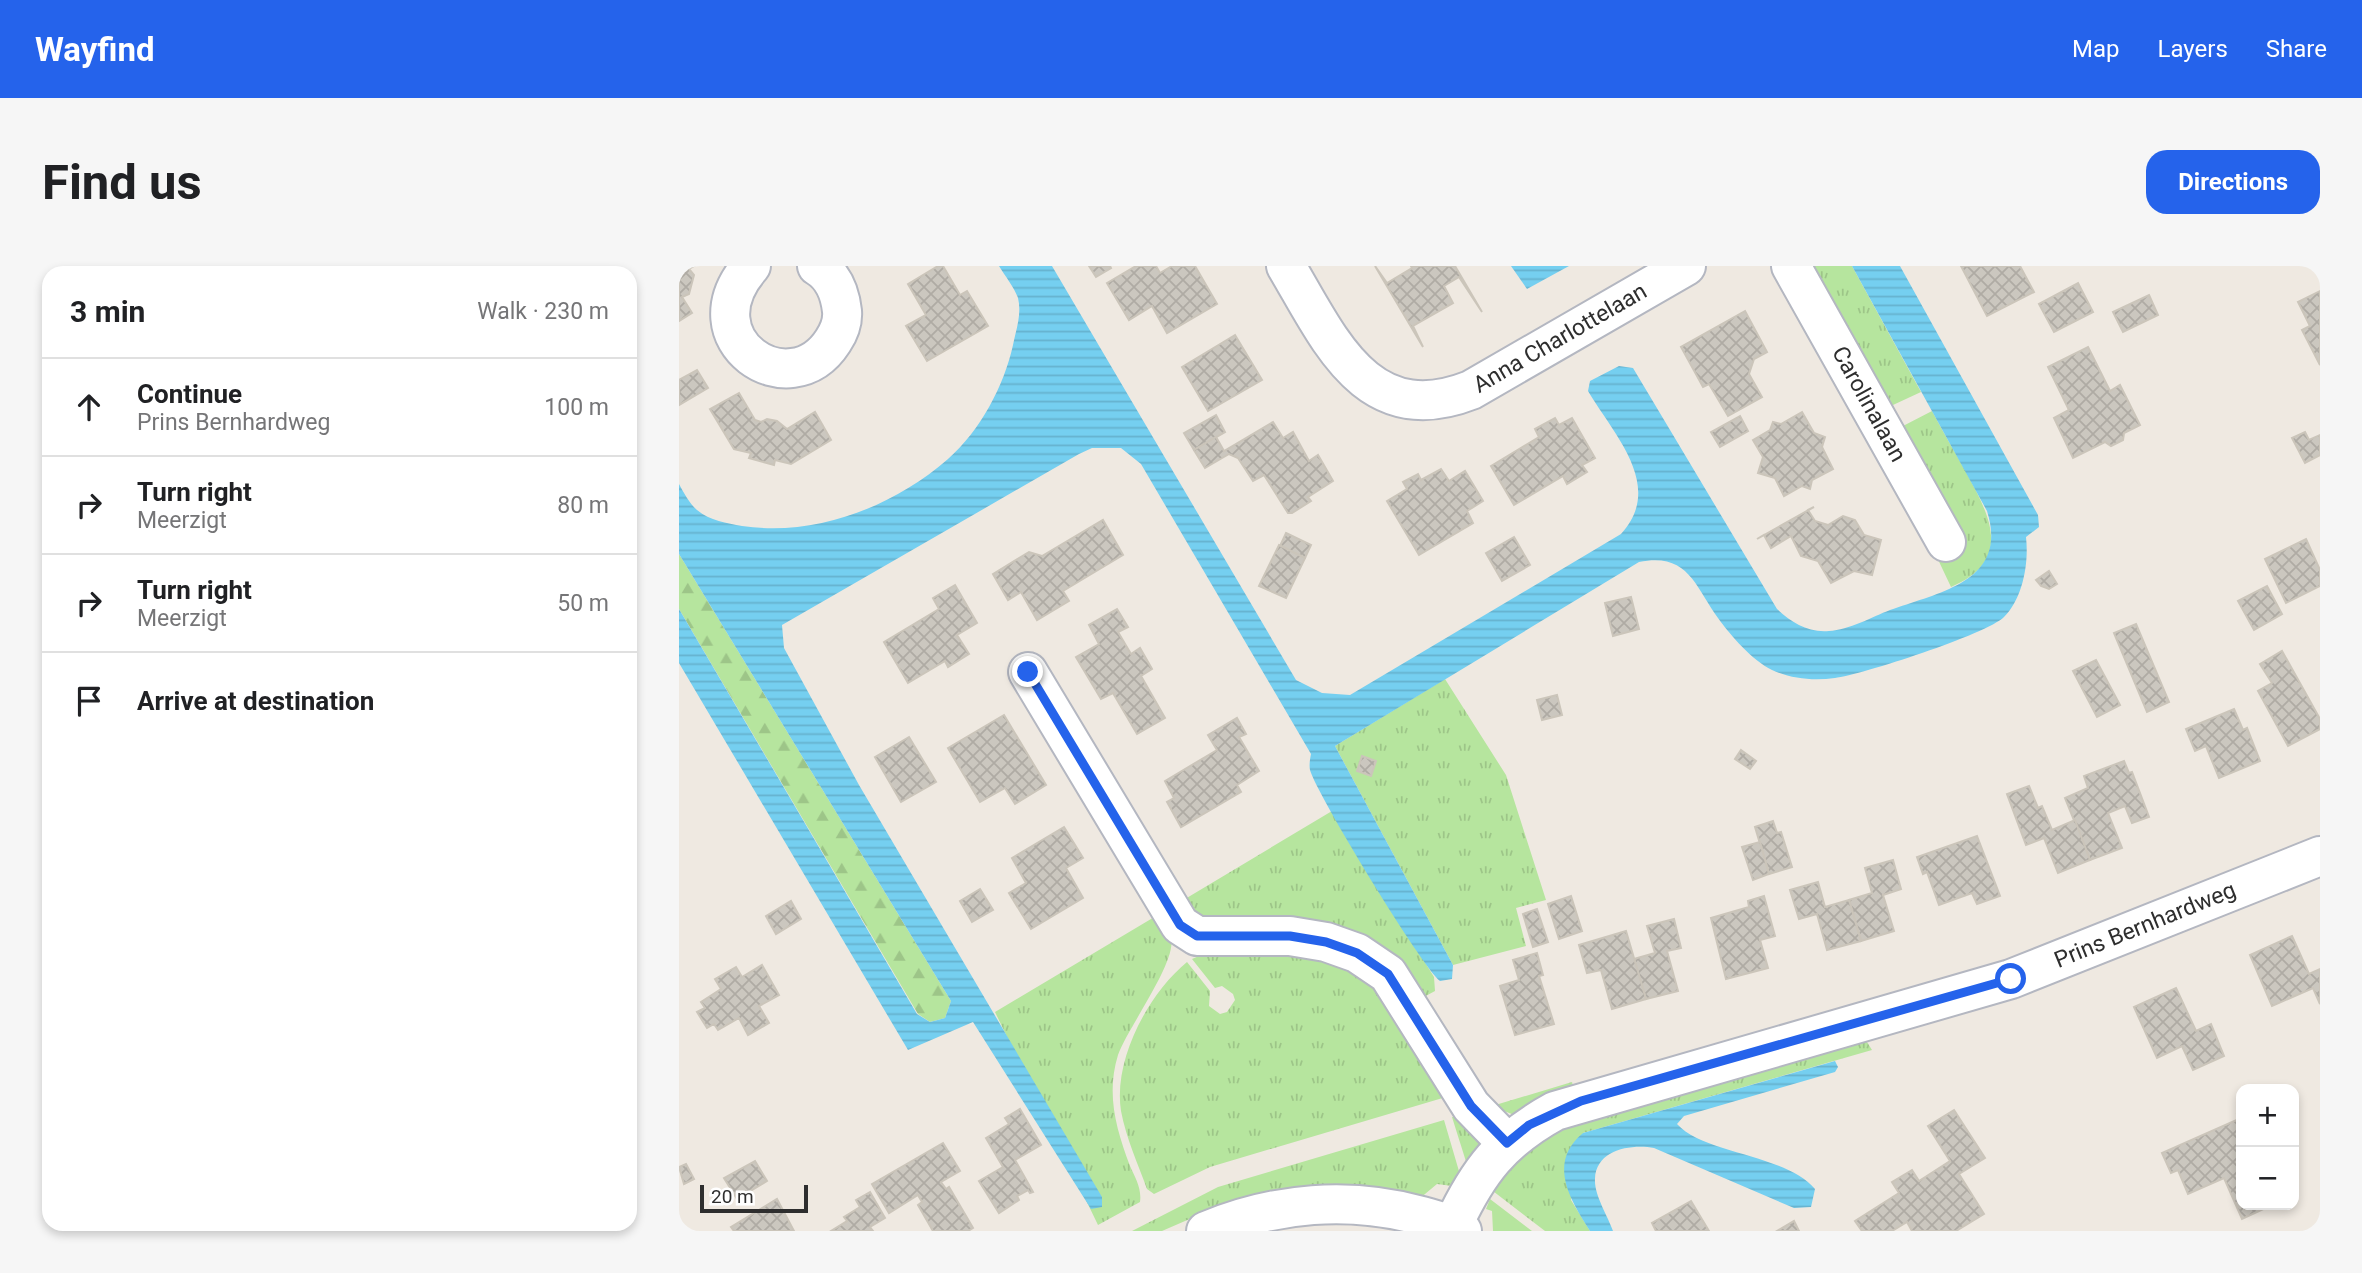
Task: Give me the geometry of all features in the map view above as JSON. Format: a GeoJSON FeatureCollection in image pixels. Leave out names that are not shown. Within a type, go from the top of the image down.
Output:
{"type":"FeatureCollection","features":[{"type":"Feature","properties":{"kind":"street"},"geometry":{"type":"LineString","coordinates":[[751,266],[739,279],[730,301],[732,332],[747,354],[758,361],[791,368],[812,362],[828,350],[838,333],[842,317],[840,297],[836,286],[817,266]]}},
{"type":"Feature","properties":{"kind":"street","name":"Anna Charlottelaan"},"geometry":{"type":"LineString","coordinates":[[1286,266],[1349,368],[1383,391],[1418,400],[1454,397],[1471,390],[1686,266]]}},
{"type":"Feature","properties":{"kind":"street","name":"Carolinalaan"},"geometry":{"type":"LineString","coordinates":[[1791,266],[1946,542]]}},
{"type":"Feature","properties":{"kind":"street"},"geometry":{"type":"LineString","coordinates":[[1028,672],[1180,925],[1197,936],[1290,936],[1326,942],[1357,953],[1388,974],[1471,1106],[1507,1143]]}},
{"type":"Feature","properties":{"kind":"street","name":"Prins Bernhardweg"},"geometry":{"type":"LineString","coordinates":[[1457,1228],[1475,1180],[1507,1143],[1529,1125],[1581,1101],[2011,979],[2320,856]]}},
{"type":"Feature","properties":{"kind":"street"},"geometry":{"type":"LineString","coordinates":[[1206,1231],[1254,1214],[1328,1204],[1386,1207],[1457,1228]]}},
{"type":"Feature","properties":{"kind":"green space"},"geometry":{"type":"Polygon","coordinates":[[[1806,266],[1852,266],[1921,392],[1893,405],[1881,402],[1806,266]]]}},
{"type":"Feature","properties":{"kind":"green space"},"geometry":{"type":"Polygon","coordinates":[[[1932,411],[1983,506],[1991,537],[1990,551],[1983,564],[1970,576],[1951,587],[1934,551],[1902,438],[1903,426],[1932,411]]]}},
{"type":"Feature","properties":{"kind":"green space"},"geometry":{"type":"Polygon","coordinates":[[[679,554],[951,1001],[945,1018],[930,1022],[918,1014],[679,609],[679,554]]]}},
{"type":"Feature","properties":{"kind":"green space"},"geometry":{"type":"Polygon","coordinates":[[[1445,679],[1506,775],[1546,900],[1516,908],[1526,946],[1453,965],[1335,746],[1445,679]]]}},
{"type":"Feature","properties":{"kind":"green space"},"geometry":{"type":"Polygon","coordinates":[[[1332,811],[1434,977],[1435,991],[1422,998],[1409,978],[1214,925],[1180,902],[1332,811]]]}},
{"type":"Feature","properties":{"kind":"green space"},"geometry":{"type":"Polygon","coordinates":[[[1156,916],[1170,935],[1171,949],[1160,978],[1123,1043],[1114,1069],[1113,1084],[1117,1125],[1139,1188],[1140,1202],[1098,1225],[995,1012],[1156,916]]]}},
{"type":"Feature","properties":{"kind":"green space"},"geometry":{"type":"Polygon","coordinates":[[[1292,950],[1371,978],[1446,1097],[1210,1167],[1154,1194],[1147,1189],[1121,1111],[1122,1071],[1136,1029],[1159,992],[1187,962],[1210,991],[1209,1006],[1220,1014],[1227,1012],[1235,1000],[1233,994],[1222,986],[1215,988],[1192,959],[1208,952],[1292,950]]]}},
{"type":"Feature","properties":{"kind":"green space"},"geometry":{"type":"Polygon","coordinates":[[[1862,1034],[1872,1050],[1583,1133],[1571,1200],[1590,1231],[1545,1231],[1489,1188],[1537,1136],[1862,1034]]]}},
{"type":"Feature","properties":{"kind":"green space"},"geometry":{"type":"Polygon","coordinates":[[[1572,1082],[1574,1090],[1514,1115],[1492,1106],[1572,1082]]]}},
{"type":"Feature","properties":{"kind":"green space"},"geometry":{"type":"Polygon","coordinates":[[[1461,1115],[1483,1143],[1468,1168],[1452,1117],[1461,1115]]]}},
{"type":"Feature","properties":{"kind":"green space"},"geometry":{"type":"Polygon","coordinates":[[[1444,1120],[1461,1178],[1452,1186],[1437,1184],[1419,1199],[1314,1187],[1279,1190],[1215,1208],[1162,1231],[1132,1231],[1218,1187],[1444,1120]]]}},
{"type":"Feature","properties":{"kind":"green space"},"geometry":{"type":"Polygon","coordinates":[[[1490,1199],[1532,1231],[1493,1231],[1492,1211],[1486,1209],[1490,1199]]]}},
{"type":"Feature","properties":{"kind":"water"},"geometry":{"type":"Polygon","coordinates":[[[999,266],[1052,266],[1296,680],[1322,693],[1350,695],[1621,534],[1633,516],[1638,498],[1637,479],[1621,443],[1588,391],[1590,381],[1619,366],[1633,368],[1777,609],[1794,622],[1821,631],[1837,630],[1929,597],[1966,580],[1979,568],[1988,553],[1991,535],[1987,511],[1852,266],[1900,266],[2038,515],[2039,527],[2026,537],[2027,558],[2023,580],[2016,600],[2004,617],[1950,643],[1895,662],[1827,679],[1779,673],[1757,660],[1736,640],[1688,574],[1669,562],[1639,562],[1335,746],[1453,965],[1452,979],[1440,981],[1413,946],[1349,844],[1310,770],[1311,754],[1141,464],[1121,448],[1092,448],[1079,454],[782,625],[784,648],[859,785],[1102,1197],[1102,1207],[1091,1209],[973,1022],[908,1050],[679,663],[679,609],[917,1014],[930,1022],[945,1018],[951,1001],[679,554],[679,484],[697,510],[707,517],[742,526],[770,528],[797,527],[852,515],[903,491],[926,476],[960,448],[989,407],[1004,376],[1019,310],[1018,298],[999,266]]]}},
{"type":"Feature","properties":{"kind":"water"},"geometry":{"type":"Polygon","coordinates":[[[1511,266],[1569,266],[1527,289],[1511,266]]]}},
{"type":"Feature","properties":{"kind":"water"},"geometry":{"type":"Polygon","coordinates":[[[1835,1061],[1838,1067],[1835,1072],[1684,1116],[1677,1124],[1689,1134],[1706,1142],[1785,1168],[1802,1177],[1815,1189],[1811,1207],[1794,1208],[1654,1148],[1626,1148],[1608,1155],[1602,1161],[1595,1179],[1597,1192],[1613,1231],[1590,1231],[1575,1206],[1565,1181],[1564,1169],[1566,1156],[1583,1133],[1835,1061]]]}},
{"type":"Feature","properties":{"kind":"building"},"geometry":{"type":"Polygon","coordinates":[[[679,266],[694,266],[689,269],[694,275],[689,294],[682,297],[692,313],[679,321],[679,266]]]}},
{"type":"Feature","properties":{"kind":"building"},"geometry":{"type":"Polygon","coordinates":[[[938,266],[943,266],[960,295],[967,291],[988,326],[927,361],[906,326],[926,315],[908,284],[938,266]]]}},
{"type":"Feature","properties":{"kind":"building"},"geometry":{"type":"Polygon","coordinates":[[[1089,266],[1110,266],[1111,268],[1096,277],[1089,266]]]}},
{"type":"Feature","properties":{"kind":"building"},"geometry":{"type":"Polygon","coordinates":[[[1136,266],[1156,266],[1160,273],[1172,266],[1195,266],[1217,304],[1167,333],[1152,306],[1129,320],[1107,283],[1136,266]]]}},
{"type":"Feature","properties":{"kind":"building"},"geometry":{"type":"Polygon","coordinates":[[[1375,266],[1387,283],[1412,268],[1411,266],[1455,266],[1482,312],[1459,277],[1444,286],[1453,303],[1413,326],[1423,347],[1375,266]]]}},
{"type":"Feature","properties":{"kind":"building"},"geometry":{"type":"Polygon","coordinates":[[[1961,266],[2020,266],[2034,292],[1987,316],[1961,266]]]}},
{"type":"Feature","properties":{"kind":"building"},"geometry":{"type":"Polygon","coordinates":[[[2078,283],[2093,312],[2054,332],[2039,304],[2078,283]]]}},
{"type":"Feature","properties":{"kind":"building"},"geometry":{"type":"Polygon","coordinates":[[[2320,291],[2320,365],[2302,330],[2310,326],[2298,302],[2320,291]]]}},
{"type":"Feature","properties":{"kind":"building"},"geometry":{"type":"Polygon","coordinates":[[[2149,295],[2158,315],[2123,332],[2113,312],[2149,295]]]}},
{"type":"Feature","properties":{"kind":"building"},"geometry":{"type":"Polygon","coordinates":[[[1745,311],[1767,352],[1754,359],[1749,374],[1762,397],[1728,416],[1709,384],[1703,387],[1681,347],[1745,311]]]}},
{"type":"Feature","properties":{"kind":"building"},"geometry":{"type":"Polygon","coordinates":[[[1235,335],[1262,380],[1208,411],[1182,367],[1235,335]]]}},
{"type":"Feature","properties":{"kind":"building"},"geometry":{"type":"Polygon","coordinates":[[[2088,347],[2110,391],[2120,385],[2140,425],[2124,433],[2123,440],[2111,446],[2105,442],[2073,458],[2054,418],[2069,410],[2048,367],[2088,347]]]}},
{"type":"Feature","properties":{"kind":"building"},"geometry":{"type":"Polygon","coordinates":[[[697,370],[708,388],[679,405],[679,380],[697,370]]]}},
{"type":"Feature","properties":{"kind":"building"},"geometry":{"type":"Polygon","coordinates":[[[739,393],[755,420],[777,421],[787,429],[815,412],[831,440],[791,464],[775,460],[774,465],[749,458],[751,453],[734,449],[710,409],[739,393]]]}},
{"type":"Feature","properties":{"kind":"building"},"geometry":{"type":"Polygon","coordinates":[[[1802,412],[1814,433],[1825,437],[1822,447],[1833,469],[1812,480],[1810,489],[1802,486],[1784,496],[1775,478],[1758,473],[1763,457],[1753,440],[1770,430],[1773,422],[1781,424],[1802,412]]]}},
{"type":"Feature","properties":{"kind":"building"},"geometry":{"type":"Polygon","coordinates":[[[1216,415],[1225,432],[1194,450],[1184,433],[1216,415]]]}},
{"type":"Feature","properties":{"kind":"building"},"geometry":{"type":"Polygon","coordinates":[[[1740,416],[1748,431],[1720,447],[1711,432],[1740,416]]]}},
{"type":"Feature","properties":{"kind":"building"},"geometry":{"type":"Polygon","coordinates":[[[1555,418],[1559,425],[1572,418],[1595,458],[1582,465],[1587,472],[1567,484],[1563,476],[1514,505],[1491,466],[1539,437],[1535,429],[1555,418]]]}},
{"type":"Feature","properties":{"kind":"building"},"geometry":{"type":"Polygon","coordinates":[[[1273,422],[1283,438],[1293,432],[1309,461],[1318,455],[1333,481],[1308,497],[1311,501],[1292,513],[1288,513],[1264,475],[1253,481],[1238,458],[1229,454],[1205,468],[1194,450],[1216,437],[1224,451],[1273,422]]]}},
{"type":"Feature","properties":{"kind":"building"},"geometry":{"type":"Polygon","coordinates":[[[2305,432],[2309,440],[2320,435],[2320,455],[2305,463],[2292,438],[2305,432]]]}},
{"type":"Feature","properties":{"kind":"building"},"geometry":{"type":"Polygon","coordinates":[[[1441,469],[1449,481],[1465,471],[1483,501],[1467,511],[1473,523],[1419,555],[1387,501],[1407,489],[1403,482],[1418,474],[1421,480],[1441,469]]]}},
{"type":"Feature","properties":{"kind":"building"},"geometry":{"type":"Polygon","coordinates":[[[1808,510],[1815,521],[1828,525],[1843,516],[1855,520],[1864,535],[1881,540],[1872,575],[1854,571],[1831,583],[1818,561],[1801,556],[1791,536],[1771,548],[1764,535],[1808,510]]]}},
{"type":"Feature","properties":{"kind":"building"},"geometry":{"type":"Polygon","coordinates":[[[1103,520],[1123,555],[1063,591],[1069,601],[1037,620],[1021,592],[1008,600],[993,574],[1029,552],[1042,556],[1103,520]]]}},
{"type":"Feature","properties":{"kind":"building"},"geometry":{"type":"Polygon","coordinates":[[[1286,533],[1311,545],[1305,558],[1280,546],[1286,533]]]}},
{"type":"Feature","properties":{"kind":"building"},"geometry":{"type":"Polygon","coordinates":[[[1514,537],[1530,565],[1502,581],[1486,553],[1514,537]]]}},
{"type":"Feature","properties":{"kind":"building"},"geometry":{"type":"Polygon","coordinates":[[[2306,539],[2320,570],[2320,586],[2286,603],[2265,559],[2306,539]]]}},
{"type":"Feature","properties":{"kind":"building"},"geometry":{"type":"Polygon","coordinates":[[[1279,545],[1305,558],[1286,598],[1259,586],[1279,545]]]}},
{"type":"Feature","properties":{"kind":"building"},"geometry":{"type":"Polygon","coordinates":[[[2049,571],[2057,584],[2049,589],[2036,580],[2049,571]]]}},
{"type":"Feature","properties":{"kind":"building"},"geometry":{"type":"Polygon","coordinates":[[[955,585],[977,623],[957,635],[969,654],[948,667],[945,661],[908,683],[884,642],[939,609],[933,598],[955,585]]]}},
{"type":"Feature","properties":{"kind":"building"},"geometry":{"type":"Polygon","coordinates":[[[2267,586],[2282,614],[2254,630],[2238,601],[2267,586]]]}},
{"type":"Feature","properties":{"kind":"building"},"geometry":{"type":"Polygon","coordinates":[[[1631,597],[1639,629],[1613,636],[1605,603],[1631,597]]]}},
{"type":"Feature","properties":{"kind":"building"},"geometry":{"type":"Polygon","coordinates":[[[1117,609],[1128,627],[1118,632],[1131,654],[1140,648],[1152,669],[1141,676],[1165,718],[1137,734],[1113,693],[1101,699],[1076,657],[1099,644],[1089,625],[1117,609]]]}},
{"type":"Feature","properties":{"kind":"building"},"geometry":{"type":"Polygon","coordinates":[[[2136,624],[2169,702],[2147,712],[2114,633],[2136,624]]]}},
{"type":"Feature","properties":{"kind":"building"},"geometry":{"type":"Polygon","coordinates":[[[2282,651],[2320,719],[2320,729],[2288,746],[2258,691],[2272,683],[2260,664],[2282,651]]]}},
{"type":"Feature","properties":{"kind":"building"},"geometry":{"type":"Polygon","coordinates":[[[2096,660],[2120,705],[2097,717],[2073,671],[2096,660]]]}},
{"type":"Feature","properties":{"kind":"building"},"geometry":{"type":"Polygon","coordinates":[[[1557,695],[1562,715],[1542,720],[1537,700],[1557,695]]]}},
{"type":"Feature","properties":{"kind":"building"},"geometry":{"type":"Polygon","coordinates":[[[2234,709],[2243,730],[2247,728],[2260,761],[2219,778],[2206,746],[2195,751],[2186,729],[2234,709]]]}},
{"type":"Feature","properties":{"kind":"building"},"geometry":{"type":"Polygon","coordinates":[[[1004,715],[1046,785],[1015,804],[1005,788],[980,802],[948,748],[1004,715]]]}},
{"type":"Feature","properties":{"kind":"building"},"geometry":{"type":"Polygon","coordinates":[[[1237,718],[1246,734],[1239,737],[1259,771],[1237,785],[1241,792],[1181,827],[1167,802],[1174,798],[1165,781],[1217,750],[1208,735],[1237,718]]]}},
{"type":"Feature","properties":{"kind":"building"},"geometry":{"type":"Polygon","coordinates":[[[909,737],[936,782],[901,802],[875,757],[909,737]]]}},
{"type":"Feature","properties":{"kind":"building"},"geometry":{"type":"Polygon","coordinates":[[[1741,750],[1756,761],[1750,769],[1735,759],[1741,750]]]}},
{"type":"Feature","properties":{"kind":"building"},"geometry":{"type":"Polygon","coordinates":[[[1362,756],[1376,761],[1371,776],[1357,771],[1362,756]]]}},
{"type":"Feature","properties":{"kind":"building"},"geometry":{"type":"Polygon","coordinates":[[[2124,761],[2129,773],[2132,772],[2149,817],[2132,823],[2125,806],[2108,813],[2122,848],[2090,860],[2065,798],[2088,788],[2084,776],[2124,761]]]}},
{"type":"Feature","properties":{"kind":"building"},"geometry":{"type":"Polygon","coordinates":[[[2029,786],[2038,808],[2042,806],[2052,830],[2075,820],[2090,860],[2058,873],[2044,838],[2026,845],[2007,794],[2029,786]]]}},
{"type":"Feature","properties":{"kind":"building"},"geometry":{"type":"Polygon","coordinates":[[[1773,821],[1777,833],[1781,832],[1792,867],[1769,874],[1755,827],[1773,821]]]}},
{"type":"Feature","properties":{"kind":"building"},"geometry":{"type":"Polygon","coordinates":[[[1064,827],[1083,858],[1066,868],[1083,898],[1031,929],[1009,893],[1026,883],[1012,858],[1064,827]]]}},
{"type":"Feature","properties":{"kind":"building"},"geometry":{"type":"Polygon","coordinates":[[[1977,836],[2000,896],[1977,904],[1972,893],[1939,905],[1927,872],[1923,874],[1917,857],[1977,836]]]}},
{"type":"Feature","properties":{"kind":"building"},"geometry":{"type":"Polygon","coordinates":[[[1760,842],[1769,874],[1753,880],[1742,847],[1760,842]]]}},
{"type":"Feature","properties":{"kind":"building"},"geometry":{"type":"Polygon","coordinates":[[[1893,860],[1901,889],[1883,895],[1894,931],[1861,941],[1849,900],[1872,893],[1865,868],[1893,860]]]}},
{"type":"Feature","properties":{"kind":"building"},"geometry":{"type":"Polygon","coordinates":[[[1818,882],[1825,907],[1849,900],[1861,941],[1827,950],[1817,914],[1799,919],[1790,890],[1818,882]]]}},
{"type":"Feature","properties":{"kind":"building"},"geometry":{"type":"Polygon","coordinates":[[[980,889],[993,910],[972,922],[960,901],[980,889]]]}},
{"type":"Feature","properties":{"kind":"building"},"geometry":{"type":"Polygon","coordinates":[[[1571,896],[1582,931],[1559,939],[1548,904],[1571,896]]]}},
{"type":"Feature","properties":{"kind":"building"},"geometry":{"type":"Polygon","coordinates":[[[1764,896],[1775,936],[1760,940],[1768,968],[1726,979],[1711,918],[1749,907],[1748,901],[1764,896]]]}},
{"type":"Feature","properties":{"kind":"building"},"geometry":{"type":"Polygon","coordinates":[[[791,901],[801,919],[776,934],[766,916],[791,901]]]}},
{"type":"Feature","properties":{"kind":"building"},"geometry":{"type":"Polygon","coordinates":[[[1537,909],[1548,942],[1533,947],[1523,914],[1537,909]]]}},
{"type":"Feature","properties":{"kind":"building"},"geometry":{"type":"Polygon","coordinates":[[[1674,919],[1681,948],[1667,951],[1678,991],[1646,999],[1634,959],[1655,953],[1647,926],[1674,919]]]}},
{"type":"Feature","properties":{"kind":"building"},"geometry":{"type":"Polygon","coordinates":[[[1626,931],[1646,999],[1612,1009],[1601,970],[1587,973],[1579,945],[1626,931]]]}},
{"type":"Feature","properties":{"kind":"building"},"geometry":{"type":"Polygon","coordinates":[[[2292,936],[2309,974],[2320,969],[2320,1004],[2313,988],[2272,1006],[2250,955],[2292,936]]]}},
{"type":"Feature","properties":{"kind":"building"},"geometry":{"type":"Polygon","coordinates":[[[1537,953],[1543,975],[1539,976],[1554,1024],[1515,1035],[1500,986],[1519,980],[1513,960],[1537,953]]]}},
{"type":"Feature","properties":{"kind":"building"},"geometry":{"type":"Polygon","coordinates":[[[762,965],[779,995],[759,1006],[769,1023],[748,1035],[739,1018],[718,1030],[714,1024],[707,1028],[697,1012],[705,1008],[701,1002],[721,989],[715,979],[736,967],[742,977],[762,965]]]}},
{"type":"Feature","properties":{"kind":"building"},"geometry":{"type":"Polygon","coordinates":[[[2176,988],[2196,1031],[2211,1024],[2224,1056],[2193,1070],[2182,1046],[2157,1058],[2134,1007],[2176,988]]]}},
{"type":"Feature","properties":{"kind":"building"},"geometry":{"type":"Polygon","coordinates":[[[1020,1109],[1041,1145],[1015,1160],[1033,1192],[1028,1190],[1017,1196],[1019,1200],[999,1213],[979,1181],[1003,1167],[986,1138],[1009,1124],[1005,1118],[1020,1109]]]}},
{"type":"Feature","properties":{"kind":"building"},"geometry":{"type":"Polygon","coordinates":[[[1954,1110],[1985,1158],[1959,1174],[1984,1214],[1956,1231],[1912,1231],[1907,1222],[1892,1231],[1862,1231],[1855,1221],[1899,1193],[1892,1182],[1912,1170],[1919,1181],[1950,1161],[1928,1126],[1954,1110]]]}},
{"type":"Feature","properties":{"kind":"building"},"geometry":{"type":"Polygon","coordinates":[[[2236,1120],[2236,1205],[2224,1178],[2188,1194],[2178,1170],[2171,1173],[2162,1153],[2236,1120]]]}},
{"type":"Feature","properties":{"kind":"building"},"geometry":{"type":"Polygon","coordinates":[[[943,1143],[960,1171],[941,1182],[946,1189],[949,1187],[973,1228],[968,1231],[933,1231],[918,1205],[922,1202],[918,1195],[889,1213],[872,1184],[943,1143]]]}},
{"type":"Feature","properties":{"kind":"building"},"geometry":{"type":"Polygon","coordinates":[[[755,1161],[767,1181],[737,1199],[724,1178],[755,1161]]]}},
{"type":"Feature","properties":{"kind":"building"},"geometry":{"type":"Polygon","coordinates":[[[686,1164],[694,1179],[684,1184],[679,1167],[686,1164]]]}},
{"type":"Feature","properties":{"kind":"building"},"geometry":{"type":"Polygon","coordinates":[[[870,1192],[885,1218],[870,1227],[873,1231],[831,1231],[847,1221],[844,1217],[860,1207],[856,1200],[870,1192]]]}},
{"type":"Feature","properties":{"kind":"building"},"geometry":{"type":"Polygon","coordinates":[[[777,1199],[794,1231],[734,1231],[731,1227],[777,1199]]]}},
{"type":"Feature","properties":{"kind":"building"},"geometry":{"type":"Polygon","coordinates":[[[1691,1201],[1709,1231],[1656,1231],[1652,1223],[1691,1201]]]}},
{"type":"Feature","properties":{"kind":"building"},"geometry":{"type":"Polygon","coordinates":[[[2238,1210],[2261,1210],[2242,1219],[2238,1210]]]}},
{"type":"Feature","properties":{"kind":"building"},"geometry":{"type":"Polygon","coordinates":[[[1794,1221],[1799,1231],[1777,1231],[1794,1221]]]}},
{"type":"Feature","properties":{"kind":"route"},"geometry":{"type":"LineString","coordinates":[[1028,672],[1169,911],[1180,925],[1197,936],[1290,936],[1326,942],[1357,953],[1388,974],[1471,1106],[1507,1143],[1529,1125],[1581,1101],[2011,979]]}}]}
